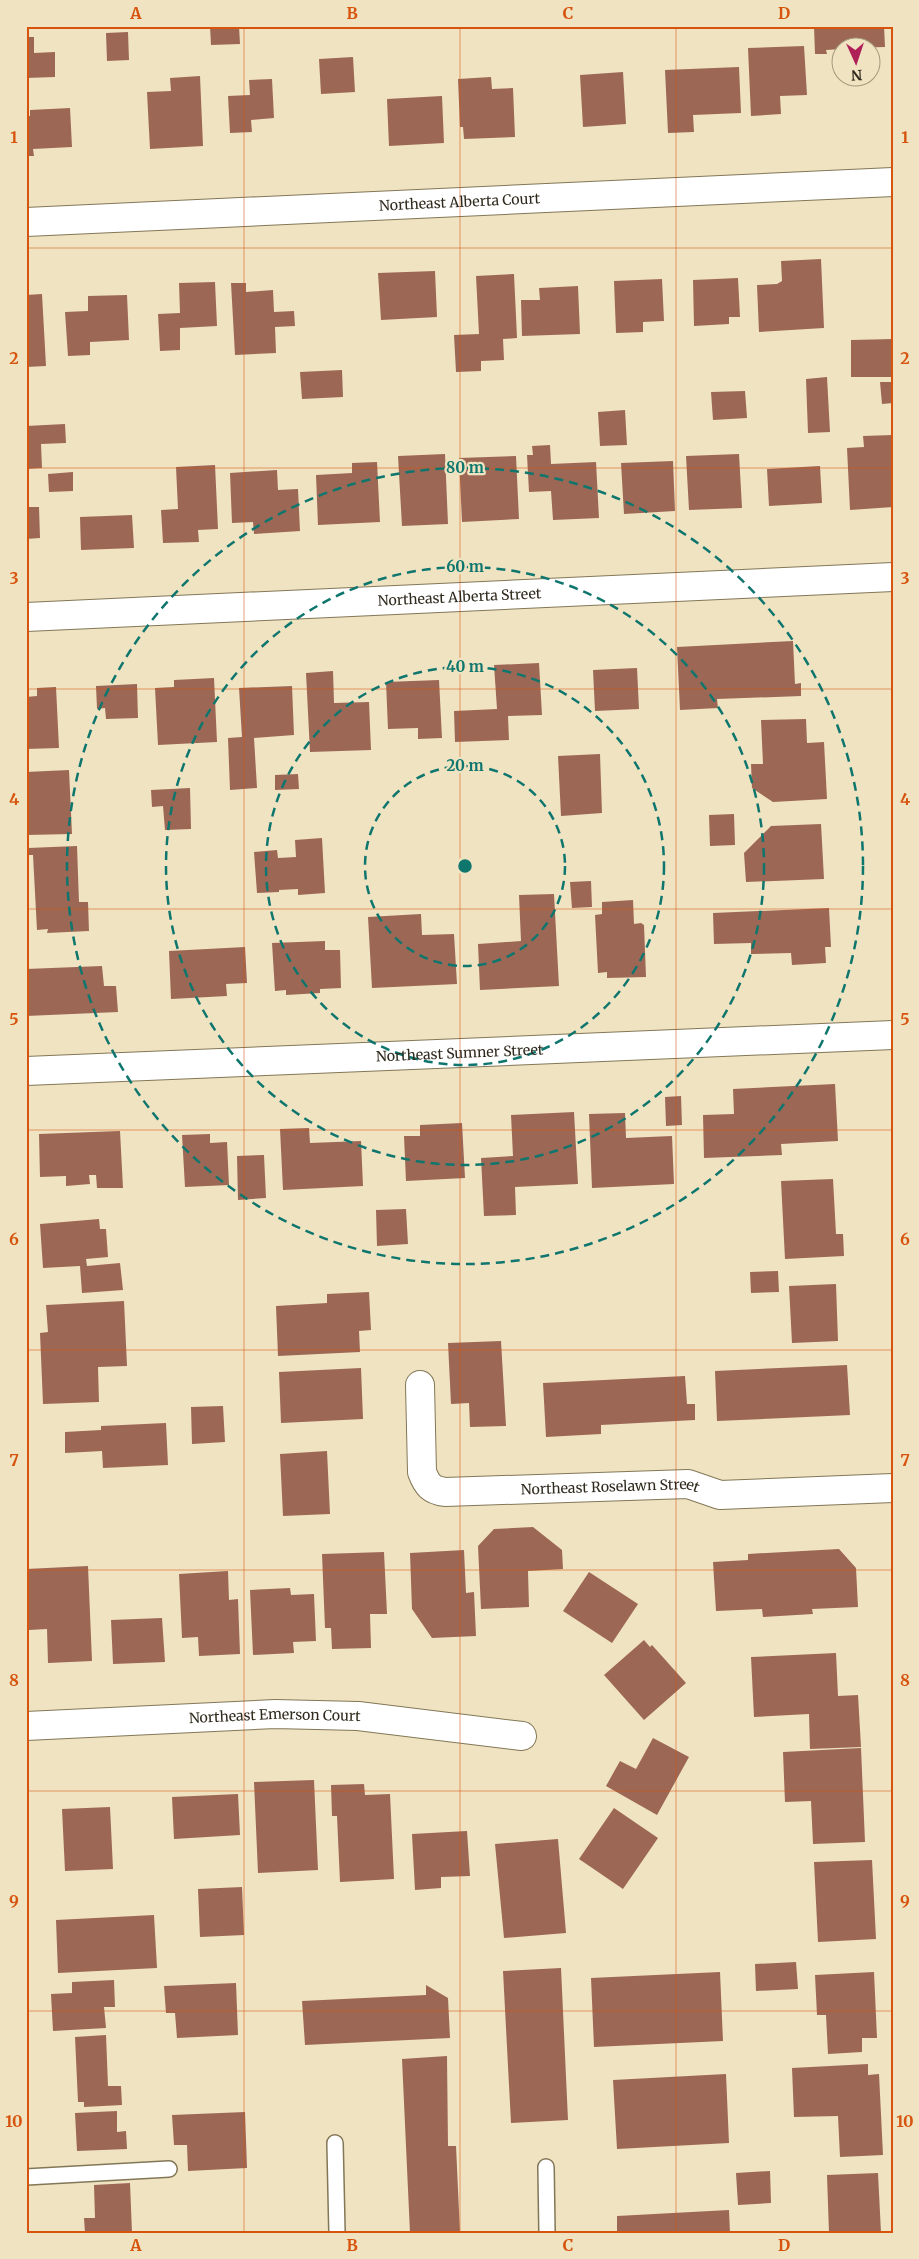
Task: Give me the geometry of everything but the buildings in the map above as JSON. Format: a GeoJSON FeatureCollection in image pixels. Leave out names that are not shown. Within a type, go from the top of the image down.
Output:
{"type":"FeatureCollection","features":[{"type":"Feature","properties":{"kind":"street","name":"Northeast Alberta Court"},"geometry":{"type":"LineString","coordinates":[[26,222],[893,182]]}},
{"type":"Feature","properties":{"kind":"street","name":"Northeast Alberta Street"},"geometry":{"type":"LineString","coordinates":[[26,617],[893,577]]}},
{"type":"Feature","properties":{"kind":"street","name":"Northeast Sumner Street"},"geometry":{"type":"LineString","coordinates":[[26,1072],[893,1035]]}},
{"type":"Feature","properties":{"kind":"street","name":"Northeast Roselawn Street"},"geometry":{"type":"LineString","coordinates":[[420,1385],[422,1472],[427,1484],[434,1490],[445,1492],[688,1484],[720,1495],[893,1488]]}},
{"type":"Feature","properties":{"kind":"street","name":"Northeast Emerson Court"},"geometry":{"type":"LineString","coordinates":[[26,1726],[276,1714],[358,1716],[522,1736]]}},
{"type":"Feature","properties":{"kind":"lane"},"geometry":{"type":"LineString","coordinates":[[335,2143],[337,2233]]}},
{"type":"Feature","properties":{"kind":"lane"},"geometry":{"type":"LineString","coordinates":[[546,2168],[547,2233]]}},
{"type":"Feature","properties":{"kind":"lane"},"geometry":{"type":"LineString","coordinates":[[26,2177],[169,2170]]}}]}
